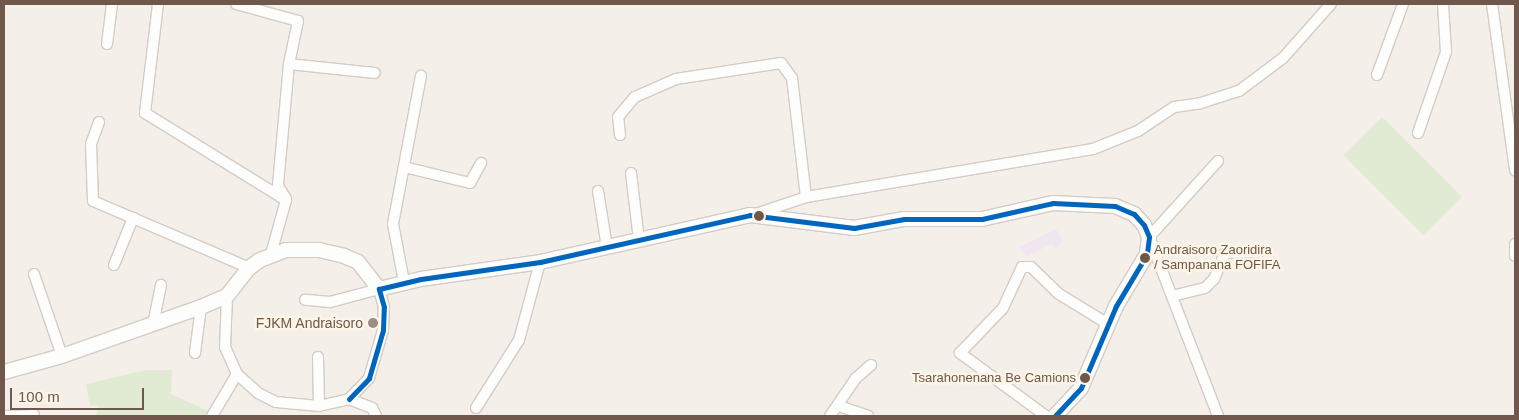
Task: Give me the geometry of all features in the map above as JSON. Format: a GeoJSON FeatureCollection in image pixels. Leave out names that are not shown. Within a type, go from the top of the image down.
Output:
{"type":"FeatureCollection","features":[{"type":"Feature","properties":{"kind":"street"},"geometry":{"type":"LineString","coordinates":[[107,44],[112,4]]}},
{"type":"Feature","properties":{"kind":"street"},"geometry":{"type":"LineString","coordinates":[[158,4],[145,113],[286,200]]}},
{"type":"Feature","properties":{"kind":"street"},"geometry":{"type":"LineString","coordinates":[[236,4],[298,20],[289,64],[278,186],[286,200],[271,254]]}},
{"type":"Feature","properties":{"kind":"street"},"geometry":{"type":"LineString","coordinates":[[305,300],[330,302],[404,282],[540,262],[750,215],[806,197],[1093,149],[1138,131],[1174,107],[1201,103],[1239,91],[1283,58],[1331,4]]}},
{"type":"Feature","properties":{"kind":"street"},"geometry":{"type":"LineString","coordinates":[[1377,75],[1403,4]]}},
{"type":"Feature","properties":{"kind":"street"},"geometry":{"type":"LineString","coordinates":[[1418,133],[1446,52],[1443,4]]}},
{"type":"Feature","properties":{"kind":"street"},"geometry":{"type":"LineString","coordinates":[[1492,4],[1515,170]]}},
{"type":"Feature","properties":{"kind":"street"},"geometry":{"type":"LineString","coordinates":[[620,135],[618,117],[635,97],[676,79],[781,62],[792,78],[806,197]]}},
{"type":"Feature","properties":{"kind":"street"},"geometry":{"type":"LineString","coordinates":[[289,64],[374,73]]}},
{"type":"Feature","properties":{"kind":"street"},"geometry":{"type":"LineString","coordinates":[[404,282],[393,224],[421,76]]}},
{"type":"Feature","properties":{"kind":"street"},"geometry":{"type":"LineString","coordinates":[[99,122],[91,144],[93,201],[249,268]]}},
{"type":"Feature","properties":{"kind":"street"},"geometry":{"type":"LineString","coordinates":[[1055,416],[1081,388],[1108,324],[1147,254],[1149,237],[1218,161]]}},
{"type":"Feature","properties":{"kind":"street"},"geometry":{"type":"LineString","coordinates":[[404,168],[470,183],[481,163]]}},
{"type":"Feature","properties":{"kind":"street"},"geometry":{"type":"LineString","coordinates":[[631,173],[640,240]]}},
{"type":"Feature","properties":{"kind":"street"},"geometry":{"type":"LineString","coordinates":[[598,191],[607,247]]}},
{"type":"Feature","properties":{"kind":"street"},"geometry":{"type":"LineString","coordinates":[[750,215],[854,228],[904,219],[972,220],[1053,203],[1078,201],[1128,210],[1140,218],[1149,237],[1218,416]]}},
{"type":"Feature","properties":{"kind":"street"},"geometry":{"type":"LineString","coordinates":[[114,265],[133,218]]}},
{"type":"Feature","properties":{"kind":"street"},"geometry":{"type":"LineString","coordinates":[[1515,244],[1515,256]]}},
{"type":"Feature","properties":{"kind":"street"},"geometry":{"type":"LineString","coordinates":[[4,372],[62,356],[200,308],[227,296],[249,268],[271,254],[300,249],[344,256],[358,262],[379,289],[384,307],[383,330],[369,378],[349,399],[319,406],[276,402],[258,393],[237,374],[225,347],[227,296]]}},
{"type":"Feature","properties":{"kind":"street"},"geometry":{"type":"LineString","coordinates":[[1172,296],[1204,288],[1214,279],[1225,253],[1260,252]]}},
{"type":"Feature","properties":{"kind":"street"},"geometry":{"type":"LineString","coordinates":[[476,408],[519,340],[540,262]]}},
{"type":"Feature","properties":{"kind":"street"},"geometry":{"type":"LineString","coordinates":[[1046,416],[960,353],[1002,308],[1022,267],[1031,267],[1059,294],[1108,324]]}},
{"type":"Feature","properties":{"kind":"street"},"geometry":{"type":"LineString","coordinates":[[34,274],[62,356]]}},
{"type":"Feature","properties":{"kind":"street"},"geometry":{"type":"LineString","coordinates":[[153,325],[161,286]]}},
{"type":"Feature","properties":{"kind":"street"},"geometry":{"type":"LineString","coordinates":[[195,353],[200,308]]}},
{"type":"Feature","properties":{"kind":"street"},"geometry":{"type":"LineString","coordinates":[[318,357],[319,406]]}},
{"type":"Feature","properties":{"kind":"street"},"geometry":{"type":"LineString","coordinates":[[830,416],[839,406],[856,378],[871,365]]}},
{"type":"Feature","properties":{"kind":"street"},"geometry":{"type":"LineString","coordinates":[[212,416],[237,374]]}},
{"type":"Feature","properties":{"kind":"street"},"geometry":{"type":"LineString","coordinates":[[349,399],[372,408],[376,416]]}},
{"type":"Feature","properties":{"kind":"street"},"geometry":{"type":"LineString","coordinates":[[839,406],[868,416]]}},
{"type":"Feature","properties":{"kind":"street"},"geometry":{"type":"LineString","coordinates":[[4,416],[34,415]]}},
{"type":"Feature","properties":{"kind":"shaded area"},"geometry":{"type":"Polygon","coordinates":[[[1056,229],[1063,242],[1055,248],[1051,244],[1026,257],[1019,247],[1056,229]]]}},
{"type":"Feature","properties":{"kind":"green space"},"geometry":{"type":"Polygon","coordinates":[[[1382,117],[1462,197],[1424,235],[1344,155],[1382,117]]]}},
{"type":"Feature","properties":{"kind":"green space"},"geometry":{"type":"Polygon","coordinates":[[[147,370],[172,370],[171,394],[219,416],[96,416],[99,405],[90,406],[86,384],[147,370]]]}},
{"type":"Feature","properties":{"kind":"transit line"},"geometry":{"type":"LineString","coordinates":[[379,289],[421,279],[540,262],[750,215],[854,228],[904,219],[982,219],[1053,203],[1115,206],[1134,214],[1144,225],[1149,237],[1147,254],[1116,306],[1081,388],[1055,416]]}},
{"type":"Feature","properties":{"kind":"transit line"},"geometry":{"type":"LineString","coordinates":[[349,399],[369,378],[383,330],[384,307],[379,289]]}},
{"type":"Feature","properties":{"kind":"place","name":"Andraisoro Zaoridira / Sampanana FOFIFA"},"geometry":{"type":"Point","coordinates":[1145,258]}},
{"type":"Feature","properties":{"kind":"place","name":"FJKM Andraisoro"},"geometry":{"type":"Point","coordinates":[373,323]}},
{"type":"Feature","properties":{"kind":"place","name":"Tsarahonenana Be Camions"},"geometry":{"type":"Point","coordinates":[1085,378]}}]}
